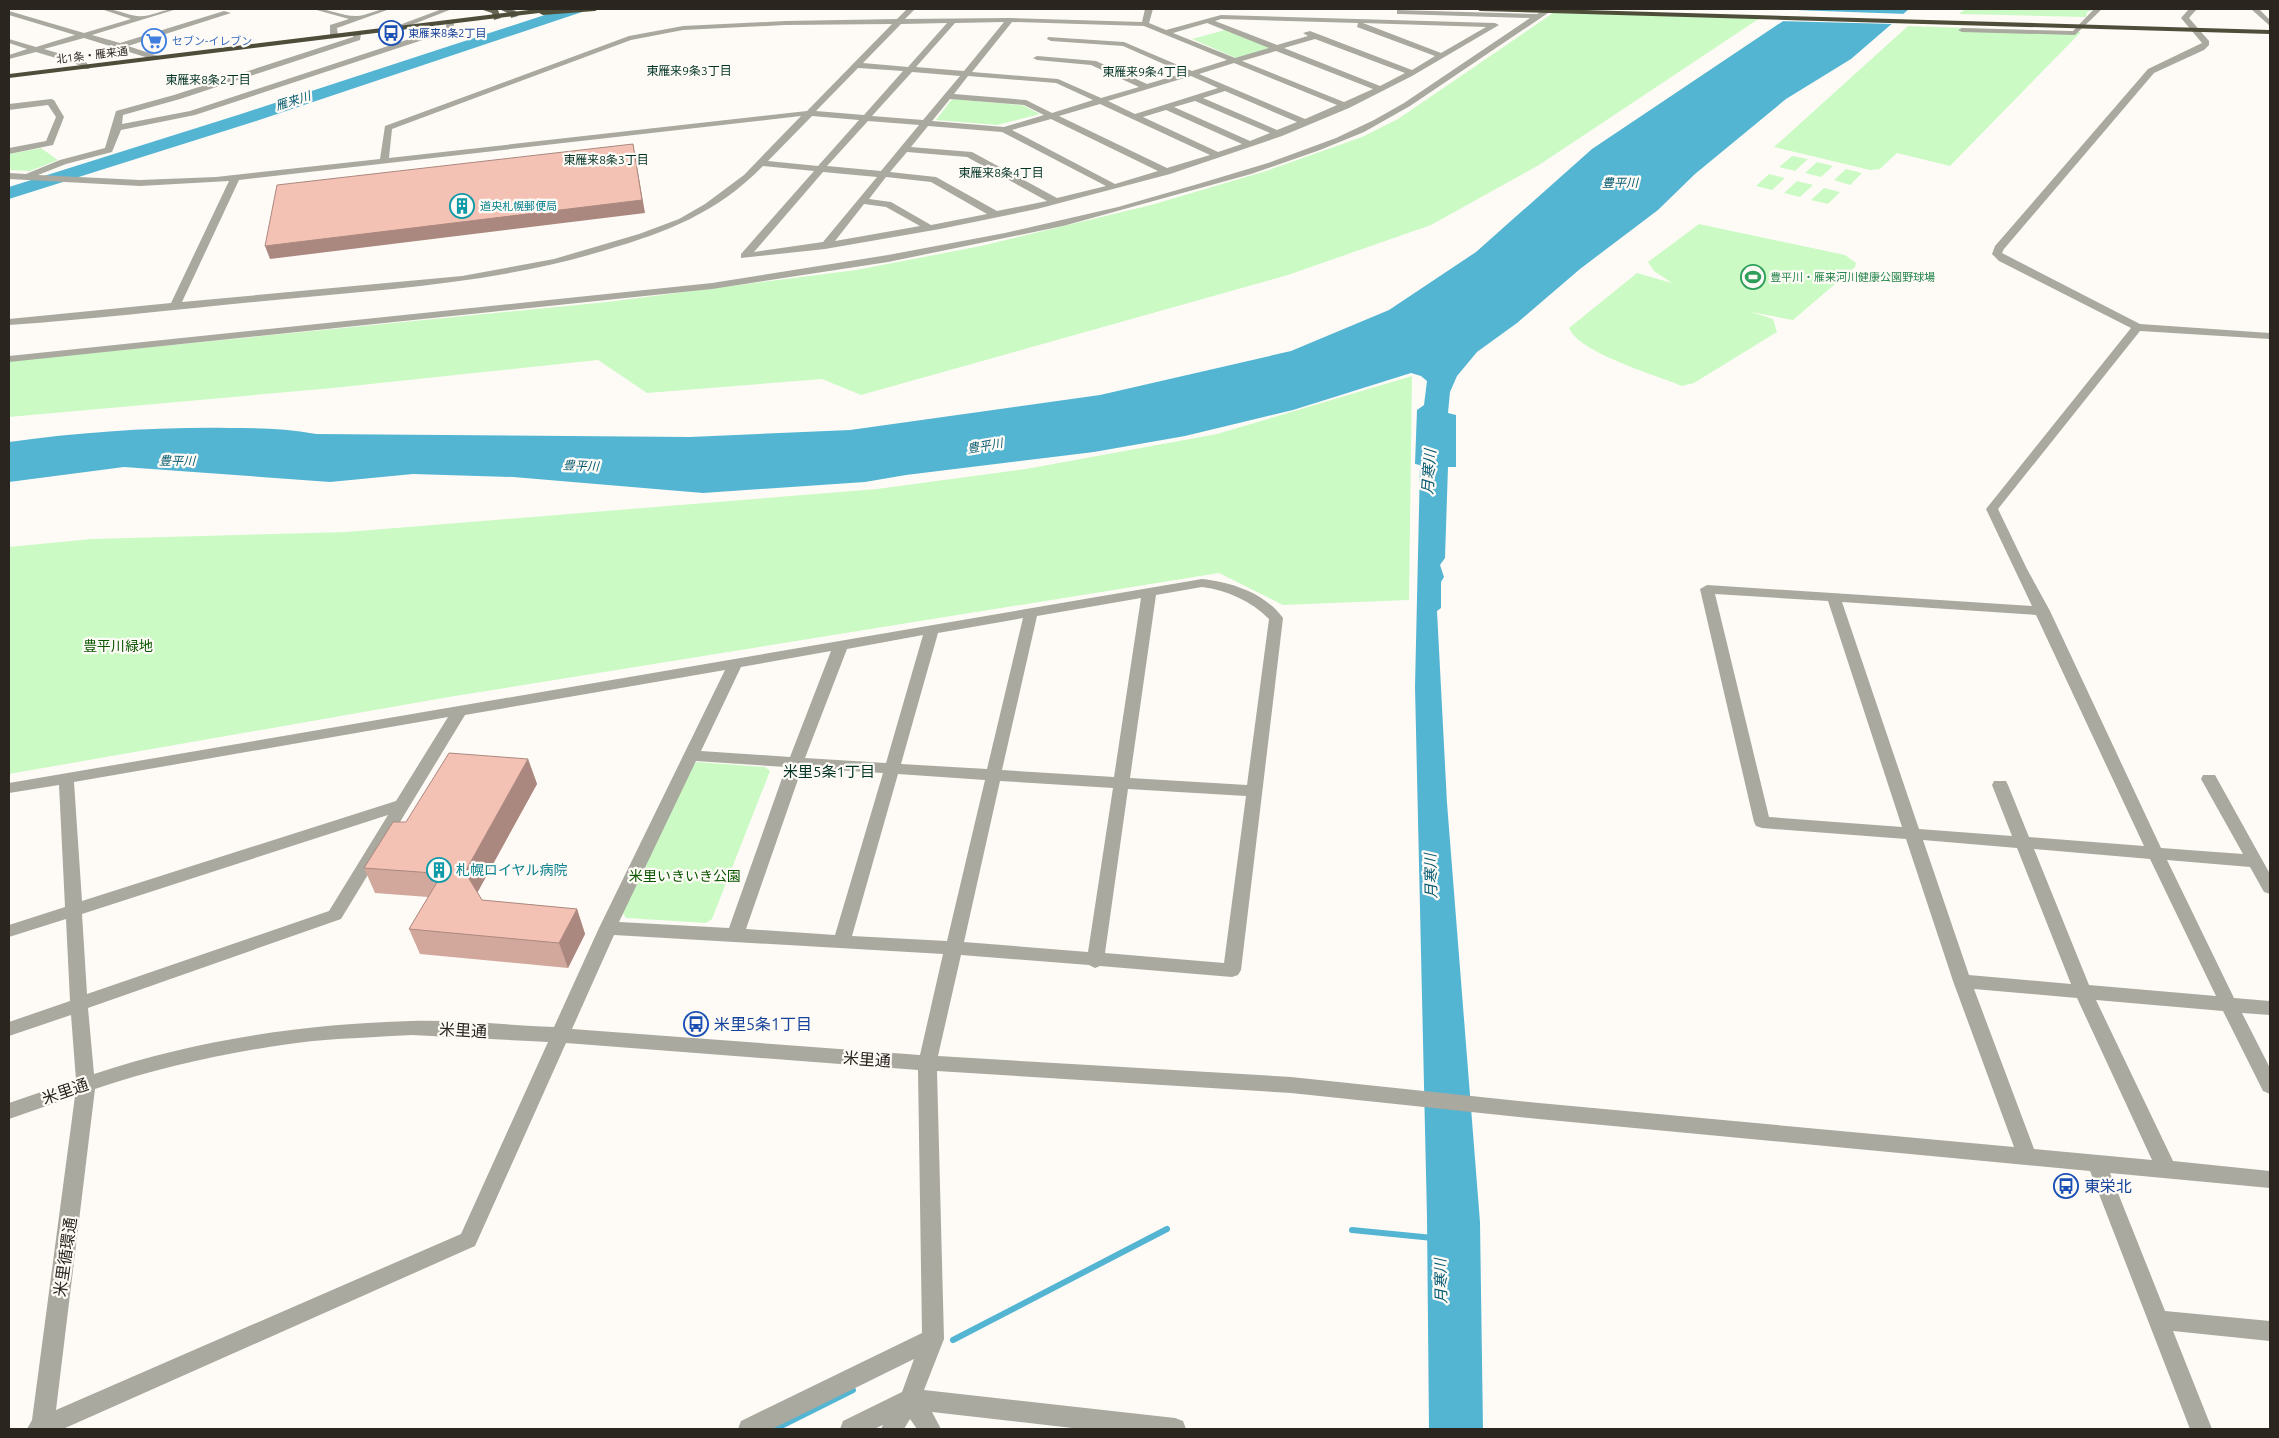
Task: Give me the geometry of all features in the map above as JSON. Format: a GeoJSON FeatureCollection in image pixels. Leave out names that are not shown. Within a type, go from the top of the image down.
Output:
{"type":"FeatureCollection","features":[{"type":"Feature","properties":{"kind":"highway","name":"北1条・雁来通"},"geometry":{"type":"LineString","coordinates":[[363,39],[398,27],[550,11],[595,9]]}},
{"type":"Feature","properties":{"kind":"highway"},"geometry":{"type":"LineString","coordinates":[[1480,9],[2230,28],[2270,26]]}},
{"type":"Feature","properties":{"kind":"highway"},"geometry":{"type":"LineString","coordinates":[[1628,9],[2230,28],[2270,32]]}},
{"type":"Feature","properties":{"kind":"highway","name":"北1条・雁来通"},"geometry":{"type":"LineString","coordinates":[[9,76],[334,36],[363,39],[497,16]]}},
{"type":"Feature","properties":{"kind":"main road"},"geometry":{"type":"LineString","coordinates":[[484,9],[495,12],[497,16]]}},
{"type":"Feature","properties":{"kind":"main road"},"geometry":{"type":"LineString","coordinates":[[503,9],[514,15]]}},
{"type":"Feature","properties":{"kind":"street"},"geometry":{"type":"LineString","coordinates":[[105,9],[139,19]]}},
{"type":"Feature","properties":{"kind":"street"},"geometry":{"type":"LineString","coordinates":[[9,56],[173,9]]}},
{"type":"Feature","properties":{"kind":"street"},"geometry":{"type":"LineString","coordinates":[[120,46],[227,13],[211,9]]}},
{"type":"Feature","properties":{"kind":"street"},"geometry":{"type":"LineString","coordinates":[[317,9],[357,19]]}},
{"type":"Feature","properties":{"kind":"street"},"geometry":{"type":"LineString","coordinates":[[334,36],[333,27],[386,9]]}},
{"type":"Feature","properties":{"kind":"street"},"geometry":{"type":"LineString","coordinates":[[398,27],[448,9]]}},
{"type":"Feature","properties":{"kind":"street"},"geometry":{"type":"LineString","coordinates":[[9,322],[462,279],[556,262],[643,236],[682,221],[730,191],[761,163],[911,9]]}},
{"type":"Feature","properties":{"kind":"street"},"geometry":{"type":"LineString","coordinates":[[1145,24],[1149,9]]}},
{"type":"Feature","properties":{"kind":"street"},"geometry":{"type":"LineString","coordinates":[[9,359],[702,287],[810,272],[1011,235],[1124,208],[1206,185],[1259,168],[1360,130],[1416,100],[1481,54],[1550,9]]}},
{"type":"Feature","properties":{"kind":"street"},"geometry":{"type":"LineString","coordinates":[[1962,30],[2075,33],[2098,9]]}},
{"type":"Feature","properties":{"kind":"street"},"geometry":{"type":"LineString","coordinates":[[2193,9],[2185,18],[2206,43],[2202,48],[2151,71],[1999,248],[1997,254],[2003,259],[2137,327],[2155,330],[2270,336]]}},
{"type":"Feature","properties":{"kind":"street"},"geometry":{"type":"LineString","coordinates":[[2255,9],[2270,26]]}},
{"type":"Feature","properties":{"kind":"street"},"geometry":{"type":"LineString","coordinates":[[1394,12],[1538,16]]}},
{"type":"Feature","properties":{"kind":"street"},"geometry":{"type":"LineString","coordinates":[[9,13],[155,58]]}},
{"type":"Feature","properties":{"kind":"street"},"geometry":{"type":"LineString","coordinates":[[953,21],[745,256],[825,246],[995,214],[1055,201],[1166,172],[1279,134],[1382,90],[1495,25],[1221,17],[1166,32]]}},
{"type":"Feature","properties":{"kind":"street"},"geometry":{"type":"LineString","coordinates":[[1271,19],[1412,73]]}},
{"type":"Feature","properties":{"kind":"street"},"geometry":{"type":"LineString","coordinates":[[384,162],[388,128],[629,38],[683,28],[785,22],[1010,20],[1145,24],[1346,106]]}},
{"type":"Feature","properties":{"kind":"street"},"geometry":{"type":"LineString","coordinates":[[825,246],[1010,20]]}},
{"type":"Feature","properties":{"kind":"street"},"geometry":{"type":"LineString","coordinates":[[1208,21],[1382,90]]}},
{"type":"Feature","properties":{"kind":"street"},"geometry":{"type":"LineString","coordinates":[[1349,21],[1442,56]]}},
{"type":"Feature","properties":{"kind":"street"},"geometry":{"type":"LineString","coordinates":[[1022,78],[1064,22]]}},
{"type":"Feature","properties":{"kind":"street"},"geometry":{"type":"LineString","coordinates":[[117,128],[208,108],[450,28],[450,23]]}},
{"type":"Feature","properties":{"kind":"street"},"geometry":{"type":"LineString","coordinates":[[1404,42],[1437,24]]}},
{"type":"Feature","properties":{"kind":"street"},"geometry":{"type":"LineString","coordinates":[[1004,130],[1316,36]]}},
{"type":"Feature","properties":{"kind":"street"},"geometry":{"type":"LineString","coordinates":[[25,177],[63,162],[109,150],[117,128],[119,112],[177,97],[300,57],[363,39],[390,49]]}},
{"type":"Feature","properties":{"kind":"street"},"geometry":{"type":"LineString","coordinates":[[9,41],[82,63],[86,67]]}},
{"type":"Feature","properties":{"kind":"street"},"geometry":{"type":"LineString","coordinates":[[1040,55],[1124,44],[1306,123]]}},
{"type":"Feature","properties":{"kind":"street"},"geometry":{"type":"LineString","coordinates":[[1040,55],[1093,63],[1147,87]]}},
{"type":"Feature","properties":{"kind":"street"},"geometry":{"type":"LineString","coordinates":[[300,57],[329,67]]}},
{"type":"Feature","properties":{"kind":"street"},"geometry":{"type":"LineString","coordinates":[[856,65],[1058,81],[1217,155]]}},
{"type":"Feature","properties":{"kind":"street"},"geometry":{"type":"LineString","coordinates":[[241,77],[250,80]]}},
{"type":"Feature","properties":{"kind":"street"},"geometry":{"type":"LineString","coordinates":[[260,84],[269,87]]}},
{"type":"Feature","properties":{"kind":"street"},"geometry":{"type":"LineString","coordinates":[[1134,117],[1226,88]]}},
{"type":"Feature","properties":{"kind":"street"},"geometry":{"type":"LineString","coordinates":[[947,96],[1026,103],[1166,172]]}},
{"type":"Feature","properties":{"kind":"street"},"geometry":{"type":"LineString","coordinates":[[177,97],[208,108]]}},
{"type":"Feature","properties":{"kind":"street"},"geometry":{"type":"LineString","coordinates":[[1196,98],[1279,134]]}},
{"type":"Feature","properties":{"kind":"street"},"geometry":{"type":"LineString","coordinates":[[9,107],[51,102],[60,117],[50,143],[9,151]]}},
{"type":"Feature","properties":{"kind":"street"},"geometry":{"type":"LineString","coordinates":[[1167,107],[1250,144]]}},
{"type":"Feature","properties":{"kind":"street"},"geometry":{"type":"LineString","coordinates":[[9,176],[160,183],[235,178],[809,113],[1004,130],[1113,186]]}},
{"type":"Feature","properties":{"kind":"street"},"geometry":{"type":"LineString","coordinates":[[905,148],[969,154],[1055,201]]}},
{"type":"Feature","properties":{"kind":"street"},"geometry":{"type":"LineString","coordinates":[[761,163],[933,179],[995,214]]}},
{"type":"Feature","properties":{"kind":"street"},"geometry":{"type":"LineString","coordinates":[[175,306],[235,178]]}},
{"type":"Feature","properties":{"kind":"street"},"geometry":{"type":"LineString","coordinates":[[861,201],[888,204],[928,227]]}},
{"type":"Feature","properties":{"kind":"street"},"geometry":{"type":"LineString","coordinates":[[2137,327],[1992,509],[2043,612],[2228,1005],[2270,1086]]}},
{"type":"Feature","properties":{"kind":"street"},"geometry":{"type":"LineString","coordinates":[[9,788],[1202,583],[1222,584],[1262,604],[1276,618],[1232,970],[953,948],[608,928]]}},
{"type":"Feature","properties":{"kind":"street"},"geometry":{"type":"LineString","coordinates":[[2043,612],[1833,596],[1707,589],[1762,822],[2255,860]]}},
{"type":"Feature","properties":{"kind":"street"},"geometry":{"type":"LineString","coordinates":[[1094,960],[1149,593]]}},
{"type":"Feature","properties":{"kind":"street"},"geometry":{"type":"LineString","coordinates":[[1833,596],[1962,981],[2027,1156]]}},
{"type":"Feature","properties":{"kind":"street"},"geometry":{"type":"LineString","coordinates":[[892,1429],[910,1399],[933,1339],[927,1063],[1031,613]]}},
{"type":"Feature","properties":{"kind":"street"},"geometry":{"type":"LineString","coordinates":[[842,942],[932,630]]}},
{"type":"Feature","properties":{"kind":"street"},"geometry":{"type":"LineString","coordinates":[[735,935],[796,762],[841,645]]}},
{"type":"Feature","properties":{"kind":"street"},"geometry":{"type":"LineString","coordinates":[[41,1429],[468,1240],[608,928],[735,664]]}},
{"type":"Feature","properties":{"kind":"street"},"geometry":{"type":"LineString","coordinates":[[9,1029],[335,915],[460,710]]}},
{"type":"Feature","properties":{"kind":"street"},"geometry":{"type":"LineString","coordinates":[[691,756],[1253,791]]}},
{"type":"Feature","properties":{"kind":"street","name":"米里循環通"},"geometry":{"type":"LineString","coordinates":[[41,1429],[86,1084],[79,1005],[66,778]]}},
{"type":"Feature","properties":{"kind":"street"},"geometry":{"type":"LineString","coordinates":[[2209,779],[2270,888]]}},
{"type":"Feature","properties":{"kind":"street"},"geometry":{"type":"LineString","coordinates":[[2000,785],[2083,992],[2166,1168]]}},
{"type":"Feature","properties":{"kind":"street"},"geometry":{"type":"LineString","coordinates":[[9,931],[402,805]]}},
{"type":"Feature","properties":{"kind":"street"},"geometry":{"type":"LineString","coordinates":[[1962,981],[2270,1008]]}},
{"type":"Feature","properties":{"kind":"street","name":"米里通"},"geometry":{"type":"LineString","coordinates":[[9,1111],[86,1084],[204,1052],[313,1034],[412,1028],[561,1034],[927,1063],[1291,1085],[1539,1111],[2270,1179]]}},
{"type":"Feature","properties":{"kind":"street"},"geometry":{"type":"LineString","coordinates":[[2096,1162],[2160,1320],[2201,1429]]}},
{"type":"Feature","properties":{"kind":"street"},"geometry":{"type":"LineString","coordinates":[[2160,1320],[2270,1331]]}},
{"type":"Feature","properties":{"kind":"street"},"geometry":{"type":"LineString","coordinates":[[749,1429],[933,1339]]}},
{"type":"Feature","properties":{"kind":"street"},"geometry":{"type":"LineString","coordinates":[[910,1399],[930,1429]]}},
{"type":"Feature","properties":{"kind":"street"},"geometry":{"type":"LineString","coordinates":[[851,1429],[910,1399],[1175,1429]]}},
{"type":"Feature","properties":{"kind":"green space"},"geometry":{"type":"Polygon","coordinates":[[[1965,9],[2095,9],[2087,12],[2086,17],[1959,14],[1965,9]]]}},
{"type":"Feature","properties":{"kind":"green space"},"geometry":{"type":"Polygon","coordinates":[[[1553,13],[1760,18],[1539,165],[1431,225],[1288,275],[861,395],[822,379],[647,393],[598,360],[333,388],[9,417],[9,361],[607,302],[856,270],[981,246],[1151,205],[1266,171],[1362,137],[1398,119],[1553,13]]]}},
{"type":"Feature","properties":{"kind":"green space"},"geometry":{"type":"Polygon","coordinates":[[[1908,26],[2081,32],[1950,166],[1897,153],[1880,169],[1870,170],[1774,147],[1908,26]]]}},
{"type":"Feature","properties":{"kind":"green space"},"geometry":{"type":"Polygon","coordinates":[[[1225,30],[1270,48],[1236,58],[1192,39],[1225,30]]]}},
{"type":"Feature","properties":{"kind":"green space"},"geometry":{"type":"Polygon","coordinates":[[[952,99],[1022,105],[1040,114],[997,125],[936,120],[952,99]]]}},
{"type":"Feature","properties":{"kind":"green space"},"geometry":{"type":"Polygon","coordinates":[[[41,148],[58,160],[30,171],[9,170],[9,154],[41,148]]]}},
{"type":"Feature","properties":{"kind":"green space"},"geometry":{"type":"Polygon","coordinates":[[[1792,156],[1808,159],[1795,171],[1779,167],[1792,156]]]}},
{"type":"Feature","properties":{"kind":"green space"},"geometry":{"type":"Polygon","coordinates":[[[1817,162],[1833,166],[1821,177],[1805,173],[1817,162]]]}},
{"type":"Feature","properties":{"kind":"green space"},"geometry":{"type":"Polygon","coordinates":[[[1846,169],[1862,173],[1850,185],[1834,180],[1846,169]]]}},
{"type":"Feature","properties":{"kind":"green space"},"geometry":{"type":"Polygon","coordinates":[[[1769,174],[1785,178],[1772,190],[1756,186],[1769,174]]]}},
{"type":"Feature","properties":{"kind":"green space"},"geometry":{"type":"Polygon","coordinates":[[[1797,181],[1813,185],[1800,197],[1784,193],[1797,181]]]}},
{"type":"Feature","properties":{"kind":"green space"},"geometry":{"type":"Polygon","coordinates":[[[1824,188],[1840,192],[1828,204],[1811,200],[1824,188]]]}},
{"type":"Feature","properties":{"kind":"green space"},"geometry":{"type":"Polygon","coordinates":[[[1699,224],[1845,255],[1856,263],[1855,267],[1793,320],[1751,312],[1773,319],[1777,332],[1694,383],[1682,386],[1637,369],[1602,354],[1587,346],[1576,337],[1569,328],[1637,273],[1672,283],[1654,271],[1648,262],[1699,224]]]}},
{"type":"Feature","properties":{"kind":"green space","name":"豊平川緑地"},"geometry":{"type":"Polygon","coordinates":[[[1412,376],[1409,600],[1283,605],[1219,573],[449,697],[9,774],[9,547],[91,539],[346,532],[877,489],[1026,469],[1217,434],[1412,376]]]}},
{"type":"Feature","properties":{"kind":"green space","name":"米里いきいき公園"},"geometry":{"type":"Polygon","coordinates":[[[697,762],[765,767],[770,771],[712,919],[706,923],[626,918],[622,912],[692,765],[697,762]]]}},
{"type":"Feature","properties":{"kind":"water","name":"豊平川"},"geometry":{"type":"Polygon","coordinates":[[[1801,9],[1909,9],[1851,59],[1786,99],[1695,174],[1658,210],[1580,269],[1517,323],[1477,352],[1457,376],[1450,392],[1448,413],[1456,415],[1456,467],[1448,467],[1445,558],[1440,565],[1444,577],[1441,582],[1441,608],[1437,611],[1447,803],[1480,1222],[1483,1429],[1429,1429],[1427,1218],[1415,687],[1420,465],[1415,464],[1417,410],[1424,405],[1427,381],[1421,376],[1411,373],[1293,410],[1185,436],[1094,452],[906,475],[865,482],[703,493],[513,477],[413,474],[330,482],[124,467],[9,482],[9,442],[64,435],[146,429],[201,428],[272,429],[316,434],[690,437],[850,430],[1100,395],[1291,351],[1389,310],[1476,252],[1592,149],[1801,9]]]}},
{"type":"Feature","properties":{"kind":"pier"},"geometry":{"type":"Polygon","coordinates":[[[1794,10],[1907,14],[1895,24],[1778,21],[1794,10]]]}},
{"type":"Feature","properties":{"kind":"building","name":"道央札幌郵便局"},"geometry":{"type":"Polygon","coordinates":[[[633,144],[642,200],[265,246],[277,185],[633,144]]]}},
{"type":"Feature","properties":{"kind":"building"},"geometry":{"type":"Polygon","coordinates":[[[449,753],[528,759],[465,872],[482,900],[577,909],[559,943],[409,929],[439,879],[430,879],[433,873],[364,868],[393,822],[406,822],[449,753]]]}},
{"type":"Feature","properties":{"kind":"waterway","name":"雁来川"},"geometry":{"type":"LineString","coordinates":[[9,193],[247,118],[577,9]]}},
{"type":"Feature","properties":{"kind":"waterway"},"geometry":{"type":"LineString","coordinates":[[953,1340],[1167,1229]]}},
{"type":"Feature","properties":{"kind":"waterway"},"geometry":{"type":"LineString","coordinates":[[1352,1230],[1433,1238]]}},
{"type":"Feature","properties":{"kind":"waterway"},"geometry":{"type":"LineString","coordinates":[[775,1429],[853,1390]]}},
{"type":"Feature","properties":{"kind":"place","name":"東雁来8条2丁目"},"geometry":{"type":"Point","coordinates":[391,33]}},
{"type":"Feature","properties":{"kind":"place","name":"セブン-イレブン"},"geometry":{"type":"Point","coordinates":[154,41]}},
{"type":"Feature","properties":{"kind":"place","name":"道央札幌郵便局"},"geometry":{"type":"Point","coordinates":[462,206]}},
{"type":"Feature","properties":{"kind":"place","name":"豊平川・雁来河川健康公園野球場"},"geometry":{"type":"Point","coordinates":[1753,277]}},
{"type":"Feature","properties":{"kind":"place","name":"札幌ロイヤル病院"},"geometry":{"type":"Point","coordinates":[439,870]}},
{"type":"Feature","properties":{"kind":"place","name":"米里5条1丁目"},"geometry":{"type":"Point","coordinates":[696,1024]}},
{"type":"Feature","properties":{"kind":"place","name":"東栄北"},"geometry":{"type":"Point","coordinates":[2066,1186]}},
{"type":"Feature","properties":{"kind":"district","name":"東雁来9条3丁目"},"geometry":{"type":"Point","coordinates":[689,71]}},
{"type":"Feature","properties":{"kind":"district","name":"東雁来9条4丁目"},"geometry":{"type":"Point","coordinates":[1145,72]}},
{"type":"Feature","properties":{"kind":"district","name":"東雁来8条2丁目"},"geometry":{"type":"Point","coordinates":[208,80]}},
{"type":"Feature","properties":{"kind":"district","name":"東雁来8条3丁目"},"geometry":{"type":"Point","coordinates":[606,160]}},
{"type":"Feature","properties":{"kind":"district","name":"東雁来8条4丁目"},"geometry":{"type":"Point","coordinates":[1001,173]}},
{"type":"Feature","properties":{"kind":"district","name":"米里5条1丁目"},"geometry":{"type":"Point","coordinates":[829,772]}},
{"type":"Feature","properties":{"kind":"water label","name":"月寒川"},"geometry":{"type":"Point","coordinates":[1429,472]}},
{"type":"Feature","properties":{"kind":"water label","name":"月寒川"},"geometry":{"type":"Point","coordinates":[1431,876]}},
{"type":"Feature","properties":{"kind":"water label","name":"月寒川"},"geometry":{"type":"Point","coordinates":[1441,1281]}}]}
